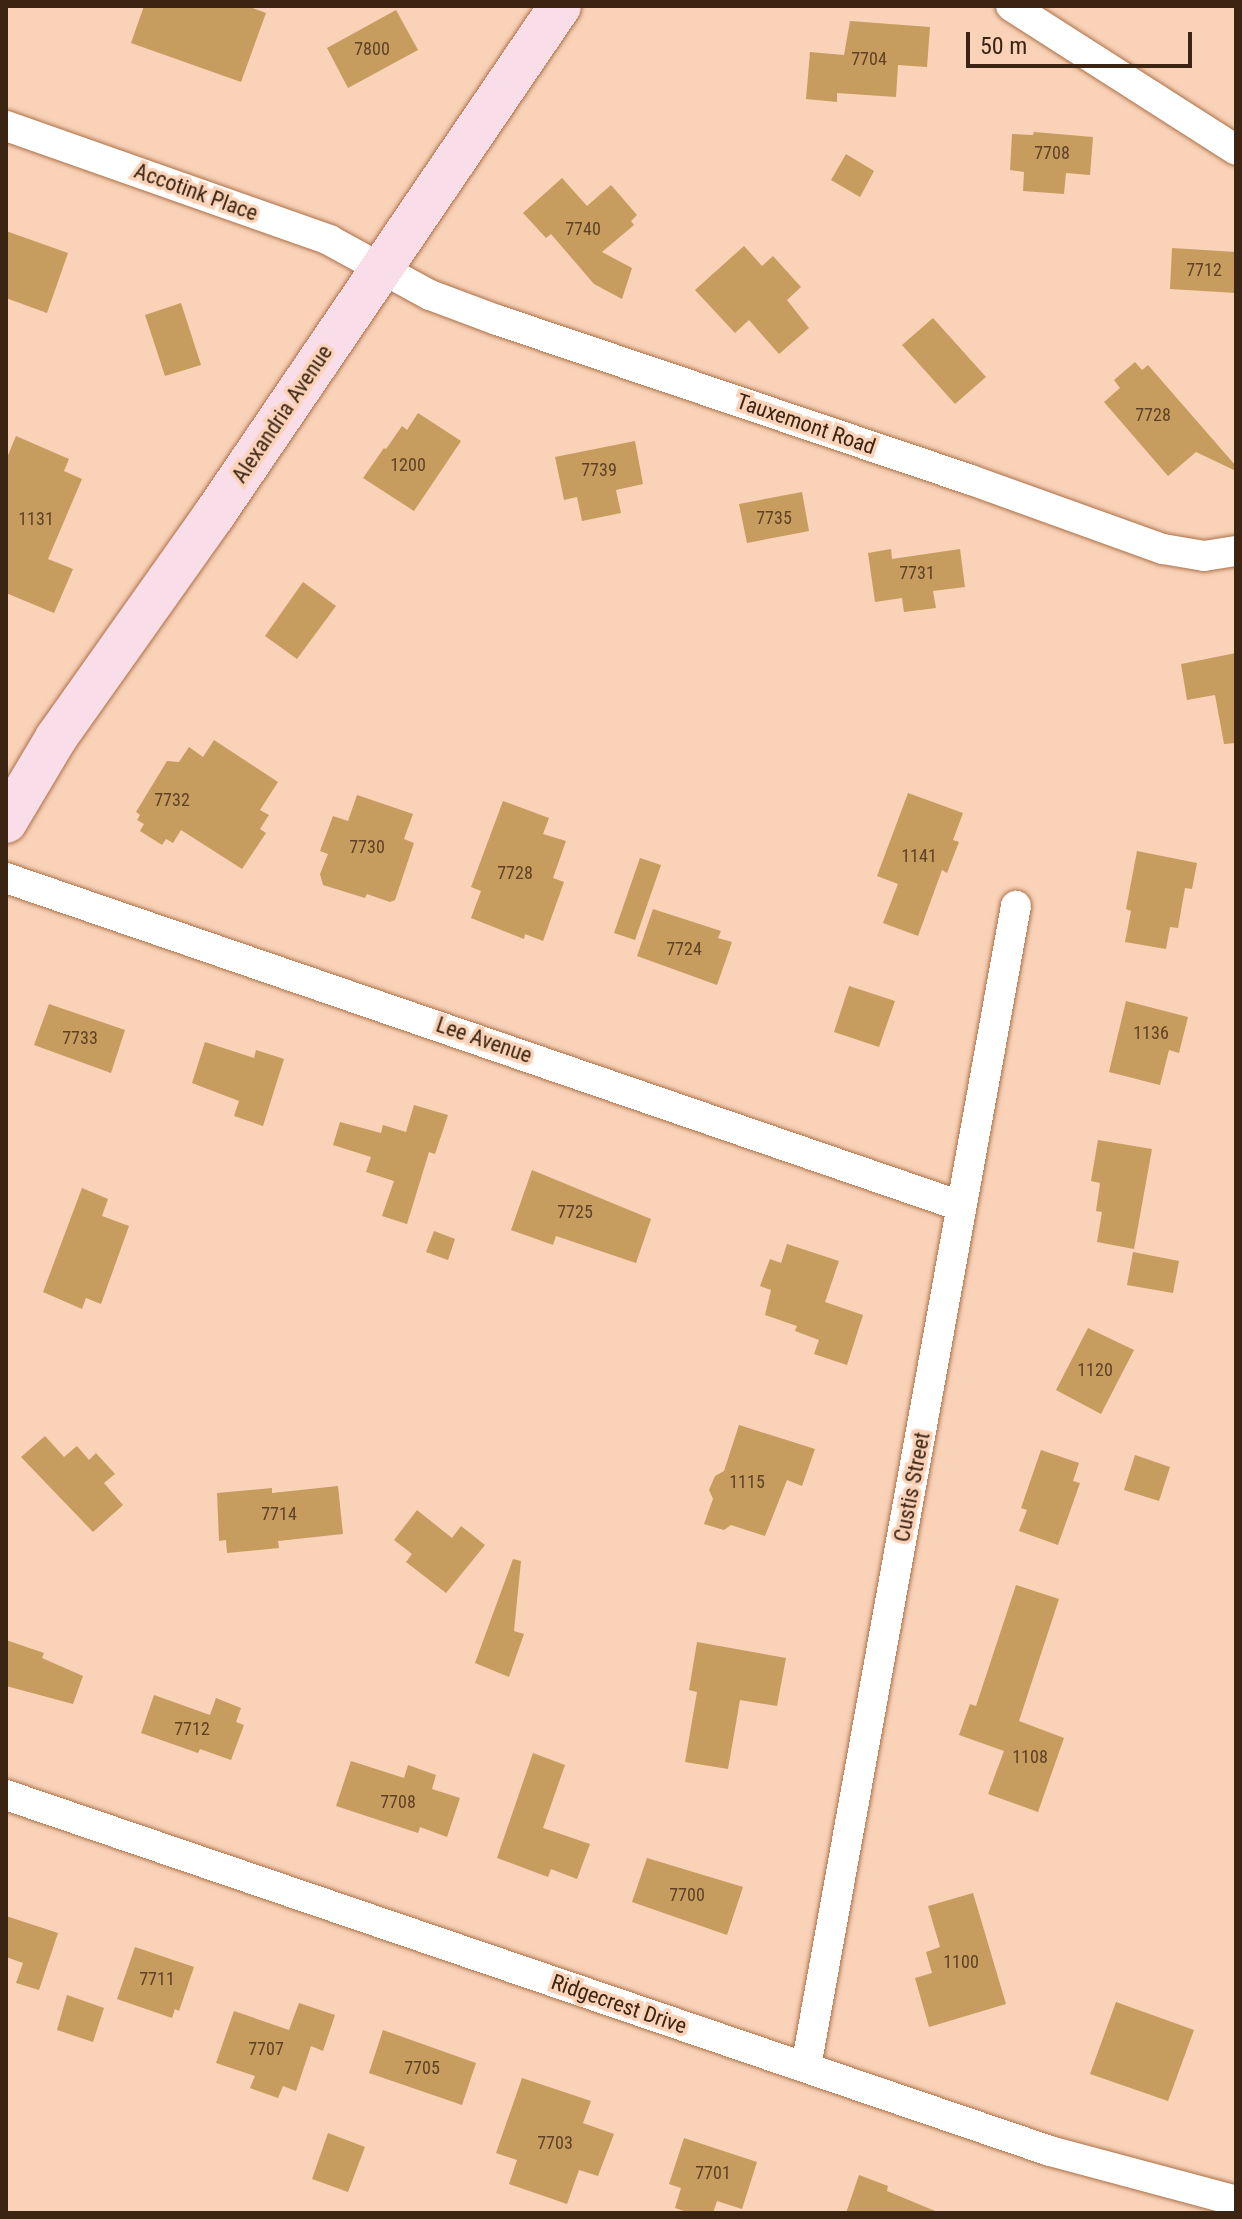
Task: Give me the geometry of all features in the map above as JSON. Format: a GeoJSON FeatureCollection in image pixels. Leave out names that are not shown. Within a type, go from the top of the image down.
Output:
{"type":"FeatureCollection","features":[{"type":"Feature","properties":{"kind":"street","name":"Alexandria Avenue"},"geometry":{"type":"LineString","coordinates":[[6,822],[56,738],[560,6]]}},
{"type":"Feature","properties":{"kind":"street"},"geometry":{"type":"LineString","coordinates":[[1011,6],[1236,150]]}},
{"type":"Feature","properties":{"kind":"street","name":"Accotink Place"},"geometry":{"type":"LineString","coordinates":[[6,126],[329,240],[381,269]]}},
{"type":"Feature","properties":{"kind":"street","name":"Tauxemont Road"},"geometry":{"type":"LineString","coordinates":[[381,269],[430,295],[497,320],[971,480],[1163,549],[1204,556],[1236,551]]}},
{"type":"Feature","properties":{"kind":"street","name":"Lee Avenue"},"geometry":{"type":"LineString","coordinates":[[6,878],[961,1206]]}},
{"type":"Feature","properties":{"kind":"street","name":"Custis Street"},"geometry":{"type":"LineString","coordinates":[[806,2067],[1016,906]]}},
{"type":"Feature","properties":{"kind":"street","name":"Ridgecrest Drive"},"geometry":{"type":"LineString","coordinates":[[6,1795],[1050,2151],[1236,2201]]}},
{"type":"Feature","properties":{"kind":"building"},"geometry":{"type":"Polygon","coordinates":[[[144,6],[247,6],[266,13],[241,82],[131,43],[144,6]]]}},
{"type":"Feature","properties":{"kind":"building"},"geometry":{"type":"Polygon","coordinates":[[[396,10],[418,50],[348,88],[327,48],[396,10]]]}},
{"type":"Feature","properties":{"kind":"building"},"geometry":{"type":"Polygon","coordinates":[[[850,21],[930,27],[927,67],[898,65],[896,97],[837,93],[837,102],[806,99],[810,52],[844,55],[850,21]]]}},
{"type":"Feature","properties":{"kind":"building"},"geometry":{"type":"Polygon","coordinates":[[[1034,132],[1093,137],[1090,175],[1066,173],[1064,194],[1023,191],[1024,172],[1010,170],[1012,134],[1033,135],[1034,132]]]}},
{"type":"Feature","properties":{"kind":"building"},"geometry":{"type":"Polygon","coordinates":[[[846,154],[874,171],[860,197],[831,180],[846,154]]]}},
{"type":"Feature","properties":{"kind":"building"},"geometry":{"type":"Polygon","coordinates":[[[562,178],[587,206],[611,185],[637,215],[631,221],[634,225],[602,252],[632,268],[622,299],[594,284],[551,234],[546,238],[523,213],[562,178]]]}},
{"type":"Feature","properties":{"kind":"building"},"geometry":{"type":"Polygon","coordinates":[[[6,231],[68,253],[47,313],[6,298],[6,231]]]}},
{"type":"Feature","properties":{"kind":"building"},"geometry":{"type":"Polygon","coordinates":[[[744,246],[762,266],[773,256],[801,287],[787,300],[809,328],[779,354],[749,320],[735,333],[695,290],[744,246]]]}},
{"type":"Feature","properties":{"kind":"building"},"geometry":{"type":"Polygon","coordinates":[[[1172,248],[1236,252],[1236,293],[1170,289],[1172,248]]]}},
{"type":"Feature","properties":{"kind":"building"},"geometry":{"type":"Polygon","coordinates":[[[181,303],[201,365],[165,376],[145,315],[181,303]]]}},
{"type":"Feature","properties":{"kind":"building"},"geometry":{"type":"Polygon","coordinates":[[[933,318],[986,377],[955,404],[902,345],[933,318]]]}},
{"type":"Feature","properties":{"kind":"building"},"geometry":{"type":"Polygon","coordinates":[[[1135,362],[1142,370],[1148,365],[1236,466],[1236,471],[1196,452],[1168,476],[1104,402],[1120,388],[1114,380],[1135,362]]]}},
{"type":"Feature","properties":{"kind":"building"},"geometry":{"type":"Polygon","coordinates":[[[418,413],[461,441],[414,511],[363,478],[402,426],[407,430],[418,413]]]}},
{"type":"Feature","properties":{"kind":"building"},"geometry":{"type":"Polygon","coordinates":[[[16,436],[69,459],[64,471],[82,479],[48,559],[73,569],[54,613],[6,593],[6,460],[16,436]]]}},
{"type":"Feature","properties":{"kind":"building"},"geometry":{"type":"Polygon","coordinates":[[[635,441],[643,484],[616,490],[621,513],[582,521],[577,497],[564,500],[555,457],[635,441]]]}},
{"type":"Feature","properties":{"kind":"building"},"geometry":{"type":"Polygon","coordinates":[[[802,492],[809,531],[747,543],[739,504],[802,492]]]}},
{"type":"Feature","properties":{"kind":"building"},"geometry":{"type":"Polygon","coordinates":[[[891,549],[892,559],[960,549],[965,587],[933,591],[936,608],[904,612],[902,598],[875,602],[868,553],[891,549]]]}},
{"type":"Feature","properties":{"kind":"building"},"geometry":{"type":"Polygon","coordinates":[[[303,582],[336,606],[297,659],[265,636],[303,582]]]}},
{"type":"Feature","properties":{"kind":"building"},"geometry":{"type":"Polygon","coordinates":[[[1236,653],[1236,743],[1224,744],[1215,695],[1187,700],[1181,664],[1236,653]]]}},
{"type":"Feature","properties":{"kind":"building"},"geometry":{"type":"Polygon","coordinates":[[[214,740],[278,782],[260,810],[269,815],[260,829],[266,833],[242,869],[181,830],[173,843],[166,839],[162,845],[140,831],[144,824],[137,820],[140,815],[136,812],[167,761],[179,762],[189,747],[203,757],[214,740]]]}},
{"type":"Feature","properties":{"kind":"building"},"geometry":{"type":"Polygon","coordinates":[[[908,793],[963,813],[953,840],[959,842],[947,873],[942,870],[918,936],[883,923],[898,884],[877,876],[908,793]]]}},
{"type":"Feature","properties":{"kind":"building"},"geometry":{"type":"Polygon","coordinates":[[[357,795],[413,814],[404,839],[414,843],[395,900],[390,902],[323,885],[320,874],[328,854],[320,851],[333,816],[348,821],[357,795]]]}},
{"type":"Feature","properties":{"kind":"building"},"geometry":{"type":"Polygon","coordinates":[[[503,801],[549,818],[543,834],[566,841],[553,878],[564,882],[543,941],[525,934],[524,939],[471,918],[481,891],[471,887],[503,801]]]}},
{"type":"Feature","properties":{"kind":"building"},"geometry":{"type":"Polygon","coordinates":[[[1137,851],[1197,863],[1192,889],[1185,888],[1178,928],[1170,927],[1166,949],[1125,942],[1131,911],[1126,909],[1137,851]]]}},
{"type":"Feature","properties":{"kind":"building"},"geometry":{"type":"Polygon","coordinates":[[[640,858],[661,865],[635,940],[614,933],[640,858]]]}},
{"type":"Feature","properties":{"kind":"building"},"geometry":{"type":"Polygon","coordinates":[[[653,909],[721,931],[718,938],[732,942],[717,985],[637,956],[653,909]]]}},
{"type":"Feature","properties":{"kind":"building"},"geometry":{"type":"Polygon","coordinates":[[[849,986],[895,1001],[879,1047],[834,1032],[849,986]]]}},
{"type":"Feature","properties":{"kind":"building"},"geometry":{"type":"Polygon","coordinates":[[[1126,1001],[1188,1017],[1179,1053],[1169,1050],[1160,1085],[1109,1072],[1126,1001]]]}},
{"type":"Feature","properties":{"kind":"building"},"geometry":{"type":"Polygon","coordinates":[[[49,1004],[125,1030],[111,1073],[34,1045],[49,1004]]]}},
{"type":"Feature","properties":{"kind":"building"},"geometry":{"type":"Polygon","coordinates":[[[205,1042],[254,1058],[256,1050],[284,1059],[263,1126],[234,1116],[239,1101],[192,1083],[205,1042]]]}},
{"type":"Feature","properties":{"kind":"building"},"geometry":{"type":"Polygon","coordinates":[[[414,1105],[448,1115],[435,1154],[429,1152],[407,1224],[382,1216],[394,1181],[366,1172],[371,1157],[333,1145],[340,1122],[381,1133],[383,1125],[406,1132],[414,1105]]]}},
{"type":"Feature","properties":{"kind":"building"},"geometry":{"type":"Polygon","coordinates":[[[1098,1140],[1152,1149],[1134,1249],[1097,1242],[1102,1212],[1096,1211],[1100,1183],[1091,1181],[1098,1140]]]}},
{"type":"Feature","properties":{"kind":"building"},"geometry":{"type":"Polygon","coordinates":[[[532,1170],[651,1219],[636,1263],[556,1236],[553,1245],[511,1230],[532,1170]]]}},
{"type":"Feature","properties":{"kind":"building"},"geometry":{"type":"Polygon","coordinates":[[[82,1188],[108,1199],[102,1216],[129,1226],[101,1304],[86,1298],[82,1309],[43,1292],[82,1188]]]}},
{"type":"Feature","properties":{"kind":"building"},"geometry":{"type":"Polygon","coordinates":[[[434,1231],[455,1239],[448,1260],[426,1252],[434,1231]]]}},
{"type":"Feature","properties":{"kind":"building"},"geometry":{"type":"Polygon","coordinates":[[[787,1244],[839,1261],[825,1302],[863,1315],[847,1365],[814,1354],[819,1340],[795,1331],[797,1326],[765,1315],[771,1290],[760,1286],[770,1259],[781,1263],[787,1244]]]}},
{"type":"Feature","properties":{"kind":"building"},"geometry":{"type":"Polygon","coordinates":[[[1133,1252],[1179,1261],[1173,1293],[1127,1285],[1133,1252]]]}},
{"type":"Feature","properties":{"kind":"building"},"geometry":{"type":"Polygon","coordinates":[[[1088,1328],[1134,1350],[1101,1414],[1056,1390],[1088,1328]]]}},
{"type":"Feature","properties":{"kind":"building"},"geometry":{"type":"Polygon","coordinates":[[[739,1425],[815,1449],[802,1486],[787,1480],[765,1536],[731,1525],[724,1530],[704,1524],[713,1499],[709,1490],[715,1476],[724,1471],[739,1425]]]}},
{"type":"Feature","properties":{"kind":"building"},"geometry":{"type":"Polygon","coordinates":[[[45,1436],[64,1457],[77,1446],[89,1460],[96,1453],[115,1474],[104,1483],[123,1505],[93,1532],[21,1457],[45,1436]]]}},
{"type":"Feature","properties":{"kind":"building"},"geometry":{"type":"Polygon","coordinates":[[[1041,1450],[1079,1463],[1073,1481],[1080,1483],[1058,1545],[1019,1531],[1027,1510],[1021,1508],[1041,1450]]]}},
{"type":"Feature","properties":{"kind":"building"},"geometry":{"type":"Polygon","coordinates":[[[1135,1455],[1170,1467],[1159,1501],[1124,1490],[1135,1455]]]}},
{"type":"Feature","properties":{"kind":"building"},"geometry":{"type":"Polygon","coordinates":[[[338,1486],[343,1534],[278,1541],[279,1548],[227,1553],[226,1540],[219,1541],[217,1493],[272,1488],[272,1493],[338,1486]]]}},
{"type":"Feature","properties":{"kind":"building"},"geometry":{"type":"Polygon","coordinates":[[[417,1510],[452,1538],[461,1526],[485,1545],[446,1593],[406,1562],[412,1554],[394,1540],[417,1510]]]}},
{"type":"Feature","properties":{"kind":"building"},"geometry":{"type":"Polygon","coordinates":[[[513,1559],[521,1561],[514,1631],[524,1634],[509,1677],[475,1663],[513,1559]]]}},
{"type":"Feature","properties":{"kind":"building"},"geometry":{"type":"Polygon","coordinates":[[[1016,1585],[1059,1599],[1019,1721],[1064,1738],[1038,1812],[988,1794],[1004,1751],[959,1735],[970,1704],[976,1706],[1016,1585]]]}},
{"type":"Feature","properties":{"kind":"building"},"geometry":{"type":"Polygon","coordinates":[[[6,1640],[44,1653],[42,1658],[83,1676],[73,1704],[6,1686],[6,1640]]]}},
{"type":"Feature","properties":{"kind":"building"},"geometry":{"type":"Polygon","coordinates":[[[697,1642],[786,1658],[777,1706],[740,1700],[728,1769],[685,1762],[697,1692],[689,1690],[697,1642]]]}},
{"type":"Feature","properties":{"kind":"building"},"geometry":{"type":"Polygon","coordinates":[[[154,1695],[210,1715],[216,1698],[241,1708],[236,1722],[244,1725],[231,1760],[200,1749],[198,1753],[141,1733],[154,1695]]]}},
{"type":"Feature","properties":{"kind":"building"},"geometry":{"type":"Polygon","coordinates":[[[533,1753],[565,1765],[543,1828],[590,1844],[577,1879],[551,1869],[548,1877],[497,1858],[533,1753]]]}},
{"type":"Feature","properties":{"kind":"building"},"geometry":{"type":"Polygon","coordinates":[[[351,1761],[404,1778],[408,1765],[436,1775],[432,1789],[460,1798],[447,1837],[420,1827],[418,1833],[336,1806],[351,1761]]]}},
{"type":"Feature","properties":{"kind":"building"},"geometry":{"type":"Polygon","coordinates":[[[647,1858],[743,1887],[727,1935],[632,1902],[647,1858]]]}},
{"type":"Feature","properties":{"kind":"building"},"geometry":{"type":"Polygon","coordinates":[[[973,1893],[1006,2004],[929,2027],[915,1978],[932,1973],[926,1952],[940,1947],[928,1906],[973,1893]]]}},
{"type":"Feature","properties":{"kind":"building"},"geometry":{"type":"Polygon","coordinates":[[[6,1916],[58,1933],[39,1990],[16,1983],[23,1963],[6,1957],[6,1916]]]}},
{"type":"Feature","properties":{"kind":"building"},"geometry":{"type":"Polygon","coordinates":[[[135,1947],[194,1967],[179,2011],[175,2009],[172,2018],[117,1999],[135,1947]]]}},
{"type":"Feature","properties":{"kind":"building"},"geometry":{"type":"Polygon","coordinates":[[[67,1995],[104,2008],[93,2042],[57,2030],[67,1995]]]}},
{"type":"Feature","properties":{"kind":"building"},"geometry":{"type":"Polygon","coordinates":[[[1116,2002],[1194,2030],[1168,2101],[1090,2074],[1116,2002]]]}},
{"type":"Feature","properties":{"kind":"building"},"geometry":{"type":"Polygon","coordinates":[[[299,2003],[335,2015],[323,2051],[311,2046],[296,2091],[283,2086],[278,2098],[250,2088],[255,2076],[216,2063],[234,2011],[289,2030],[299,2003]]]}},
{"type":"Feature","properties":{"kind":"building"},"geometry":{"type":"Polygon","coordinates":[[[383,2030],[476,2063],[462,2105],[369,2073],[383,2030]]]}},
{"type":"Feature","properties":{"kind":"building"},"geometry":{"type":"Polygon","coordinates":[[[522,2078],[591,2101],[583,2123],[614,2134],[598,2176],[579,2170],[567,2204],[509,2184],[517,2160],[496,2153],[522,2078]]]}},
{"type":"Feature","properties":{"kind":"building"},"geometry":{"type":"Polygon","coordinates":[[[328,2133],[365,2147],[348,2192],[312,2179],[328,2133]]]}},
{"type":"Feature","properties":{"kind":"building"},"geometry":{"type":"Polygon","coordinates":[[[684,2138],[757,2162],[742,2209],[717,2201],[713,2213],[690,2213],[675,2208],[681,2188],[669,2184],[684,2138]]]}},
{"type":"Feature","properties":{"kind":"building"},"geometry":{"type":"Polygon","coordinates":[[[859,2175],[888,2186],[887,2191],[940,2213],[846,2213],[859,2175]]]}}]}
